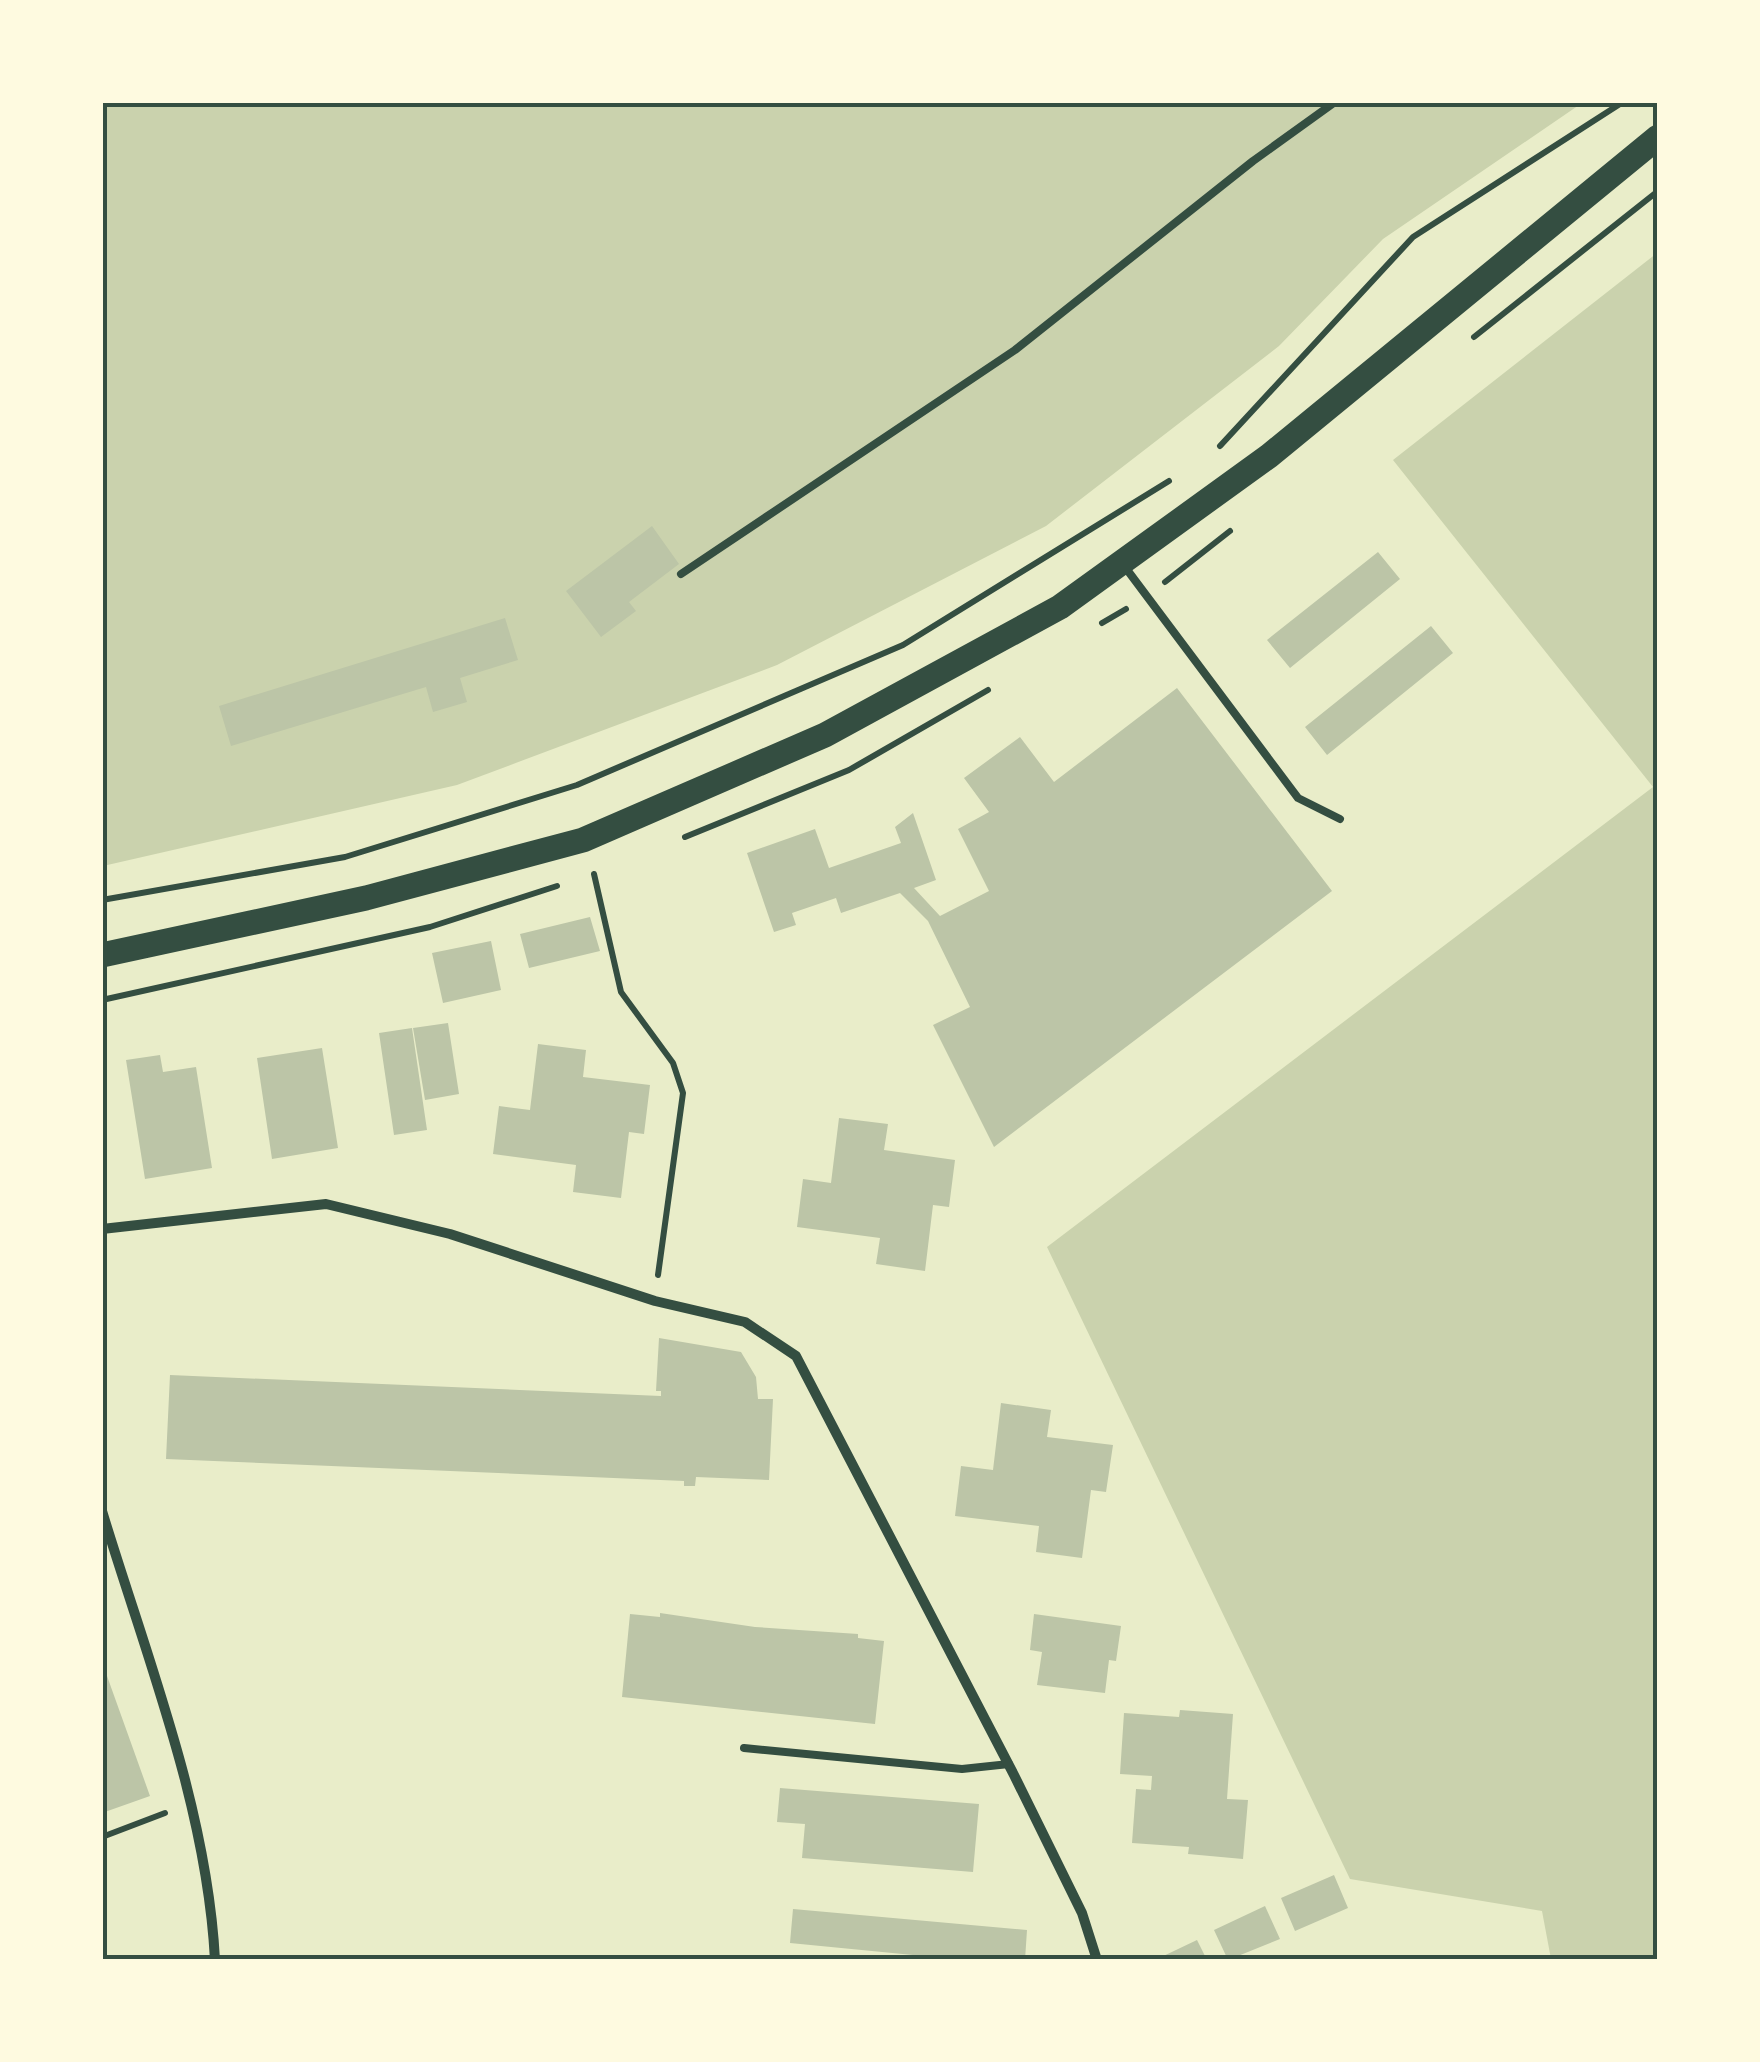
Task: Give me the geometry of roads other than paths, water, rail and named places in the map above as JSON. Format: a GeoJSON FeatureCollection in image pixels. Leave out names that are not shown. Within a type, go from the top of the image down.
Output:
{"type":"FeatureCollection","features":[{"type":"Feature","properties":{"kind":"main road"},"geometry":{"type":"LineString","coordinates":[[102,956],[366,898],[583,840],[825,735],[1060,607],[1269,456],[1658,137]]}},
{"type":"Feature","properties":{"kind":"street"},"geometry":{"type":"LineString","coordinates":[[102,1230],[326,1204],[450,1234],[655,1301],[746,1322],[796,1356],[1009,1764],[1082,1913],[1097,1960]]}},
{"type":"Feature","properties":{"kind":"street"},"geometry":{"type":"LineString","coordinates":[[102,1511],[190,1803],[213,1921],[215,1960]]}},
{"type":"Feature","properties":{"kind":"lane"},"geometry":{"type":"LineString","coordinates":[[682,574],[1015,350],[1253,161],[1335,102]]}},
{"type":"Feature","properties":{"kind":"lane"},"geometry":{"type":"LineString","coordinates":[[1121,562],[1298,798],[1340,820]]}},
{"type":"Feature","properties":{"kind":"lane"},"geometry":{"type":"LineString","coordinates":[[744,1748],[962,1769],[1009,1764]]}}]}
